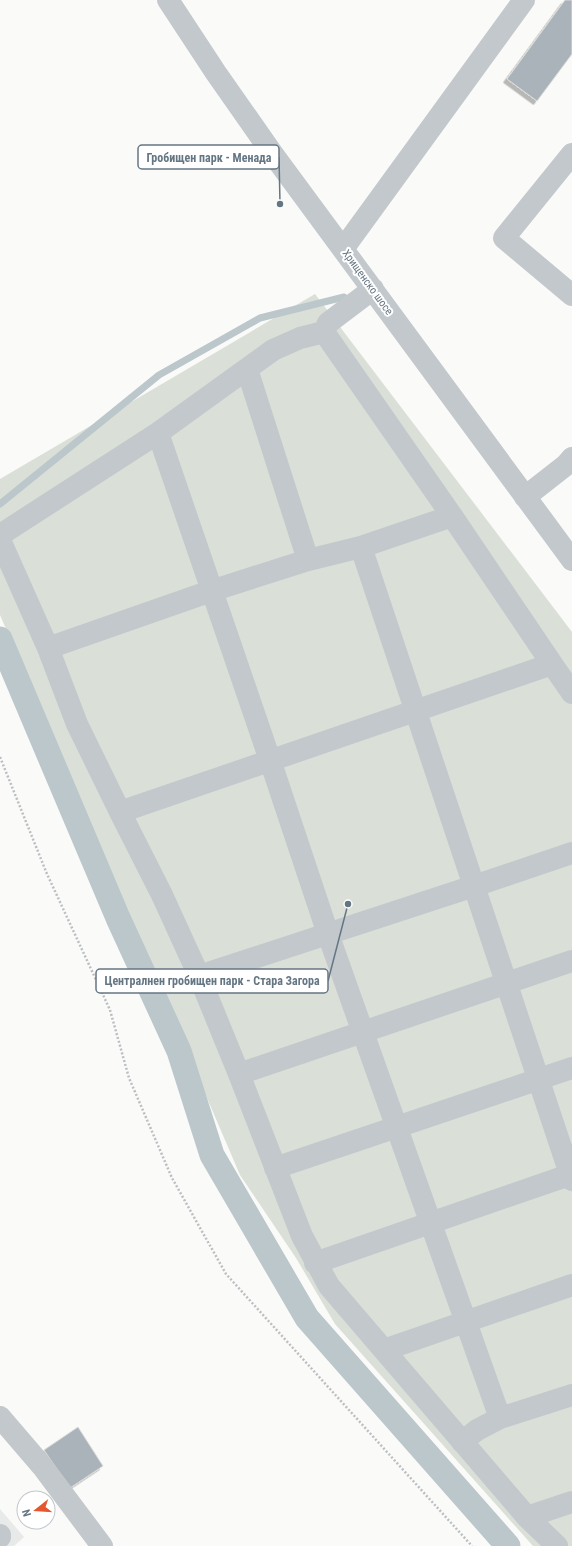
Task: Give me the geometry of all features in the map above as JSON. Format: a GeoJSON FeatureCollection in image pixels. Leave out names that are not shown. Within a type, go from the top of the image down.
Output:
{"type":"FeatureCollection","features":[{"type":"Feature","properties":{"kind":"street","name":"Хрищенско шосе"},"geometry":{"type":"LineString","coordinates":[[168,0],[263,141],[572,560]]}},
{"type":"Feature","properties":{"kind":"street"},"geometry":{"type":"LineString","coordinates":[[343,249],[524,0]]}},
{"type":"Feature","properties":{"kind":"street"},"geometry":{"type":"LineString","coordinates":[[572,154],[504,238],[572,295]]}},
{"type":"Feature","properties":{"kind":"street"},"geometry":{"type":"LineString","coordinates":[[324,332],[328,323],[373,289]]}},
{"type":"Feature","properties":{"kind":"street"},"geometry":{"type":"LineString","coordinates":[[0,535],[158,433],[273,350],[300,338],[324,332]]}},
{"type":"Feature","properties":{"kind":"street"},"geometry":{"type":"LineString","coordinates":[[324,332],[452,516],[572,694]]}},
{"type":"Feature","properties":{"kind":"street"},"geometry":{"type":"LineString","coordinates":[[247,369],[308,560]]}},
{"type":"Feature","properties":{"kind":"street"},"geometry":{"type":"LineString","coordinates":[[158,433],[328,934],[500,1418]]}},
{"type":"Feature","properties":{"kind":"street"},"geometry":{"type":"LineString","coordinates":[[525,497],[572,458]]}},
{"type":"Feature","properties":{"kind":"street"},"geometry":{"type":"LineString","coordinates":[[48,648],[212,591],[308,560],[361,547],[452,516]]}},
{"type":"Feature","properties":{"kind":"street"},"geometry":{"type":"LineString","coordinates":[[0,540],[48,648],[77,724],[162,895],[199,976],[302,1236],[315,1263],[329,1286],[527,1517],[556,1546]]}},
{"type":"Feature","properties":{"kind":"street"},"geometry":{"type":"LineString","coordinates":[[315,1263],[571,1176],[505,983],[361,547]]}},
{"type":"Feature","properties":{"kind":"street"},"geometry":{"type":"LineString","coordinates":[[120,812],[270,760],[416,712],[552,664]]}},
{"type":"Feature","properties":{"kind":"street"},"geometry":{"type":"LineString","coordinates":[[199,976],[572,853]]}},
{"type":"Feature","properties":{"kind":"street"},"geometry":{"type":"LineString","coordinates":[[239,1074],[572,961]]}},
{"type":"Feature","properties":{"kind":"street"},"geometry":{"type":"LineString","coordinates":[[275,1168],[572,1068]]}},
{"type":"Feature","properties":{"kind":"street"},"geometry":{"type":"LineString","coordinates":[[384,1350],[572,1285]]}},
{"type":"Feature","properties":{"kind":"street"},"geometry":{"type":"LineString","coordinates":[[462,1442],[477,1430],[500,1418],[572,1395]]}},
{"type":"Feature","properties":{"kind":"street"},"geometry":{"type":"LineString","coordinates":[[0,1417],[42,1466],[102,1546]]}},
{"type":"Feature","properties":{"kind":"street"},"geometry":{"type":"LineString","coordinates":[[527,1517],[572,1502]]}},
{"type":"Feature","properties":{"kind":"path"},"geometry":{"type":"LineString","coordinates":[[0,757],[47,874],[110,1010],[129,1078],[172,1178],[226,1274],[472,1546]]}},
{"type":"Feature","properties":{"kind":"shaded area"},"geometry":{"type":"Polygon","coordinates":[[[315,294],[572,632],[572,1546],[533,1546],[335,1324],[296,1258],[240,1175],[0,615],[0,479],[315,294]]]}},
{"type":"Feature","properties":{"kind":"shaded area"},"geometry":{"type":"Polygon","coordinates":[[[0,1509],[16,1528],[16,1530],[18,1530],[24,1537],[14,1546],[0,1546],[0,1509]]]}},
{"type":"Feature","properties":{"kind":"building"},"geometry":{"type":"Polygon","coordinates":[[[565,0],[572,0],[572,54],[537,101],[507,79],[565,0]]]}},
{"type":"Feature","properties":{"kind":"building"},"geometry":{"type":"Polygon","coordinates":[[[78,1427],[103,1466],[70,1488],[44,1450],[78,1427]]]}},
{"type":"Feature","properties":{"kind":"waterway"},"geometry":{"type":"LineString","coordinates":[[0,504],[159,375],[260,318],[344,297]]}},
{"type":"Feature","properties":{"kind":"waterway"},"geometry":{"type":"LineString","coordinates":[[0,639],[118,918],[179,1051],[212,1155],[307,1318],[508,1546]]}},
{"type":"Feature","properties":{"kind":"place","name":"Гробищен парк - Менада"},"geometry":{"type":"Point","coordinates":[280,204]}},
{"type":"Feature","properties":{"kind":"place","name":"Централнен гробищен парк - Стара Загора"},"geometry":{"type":"Point","coordinates":[348,904]}}]}
